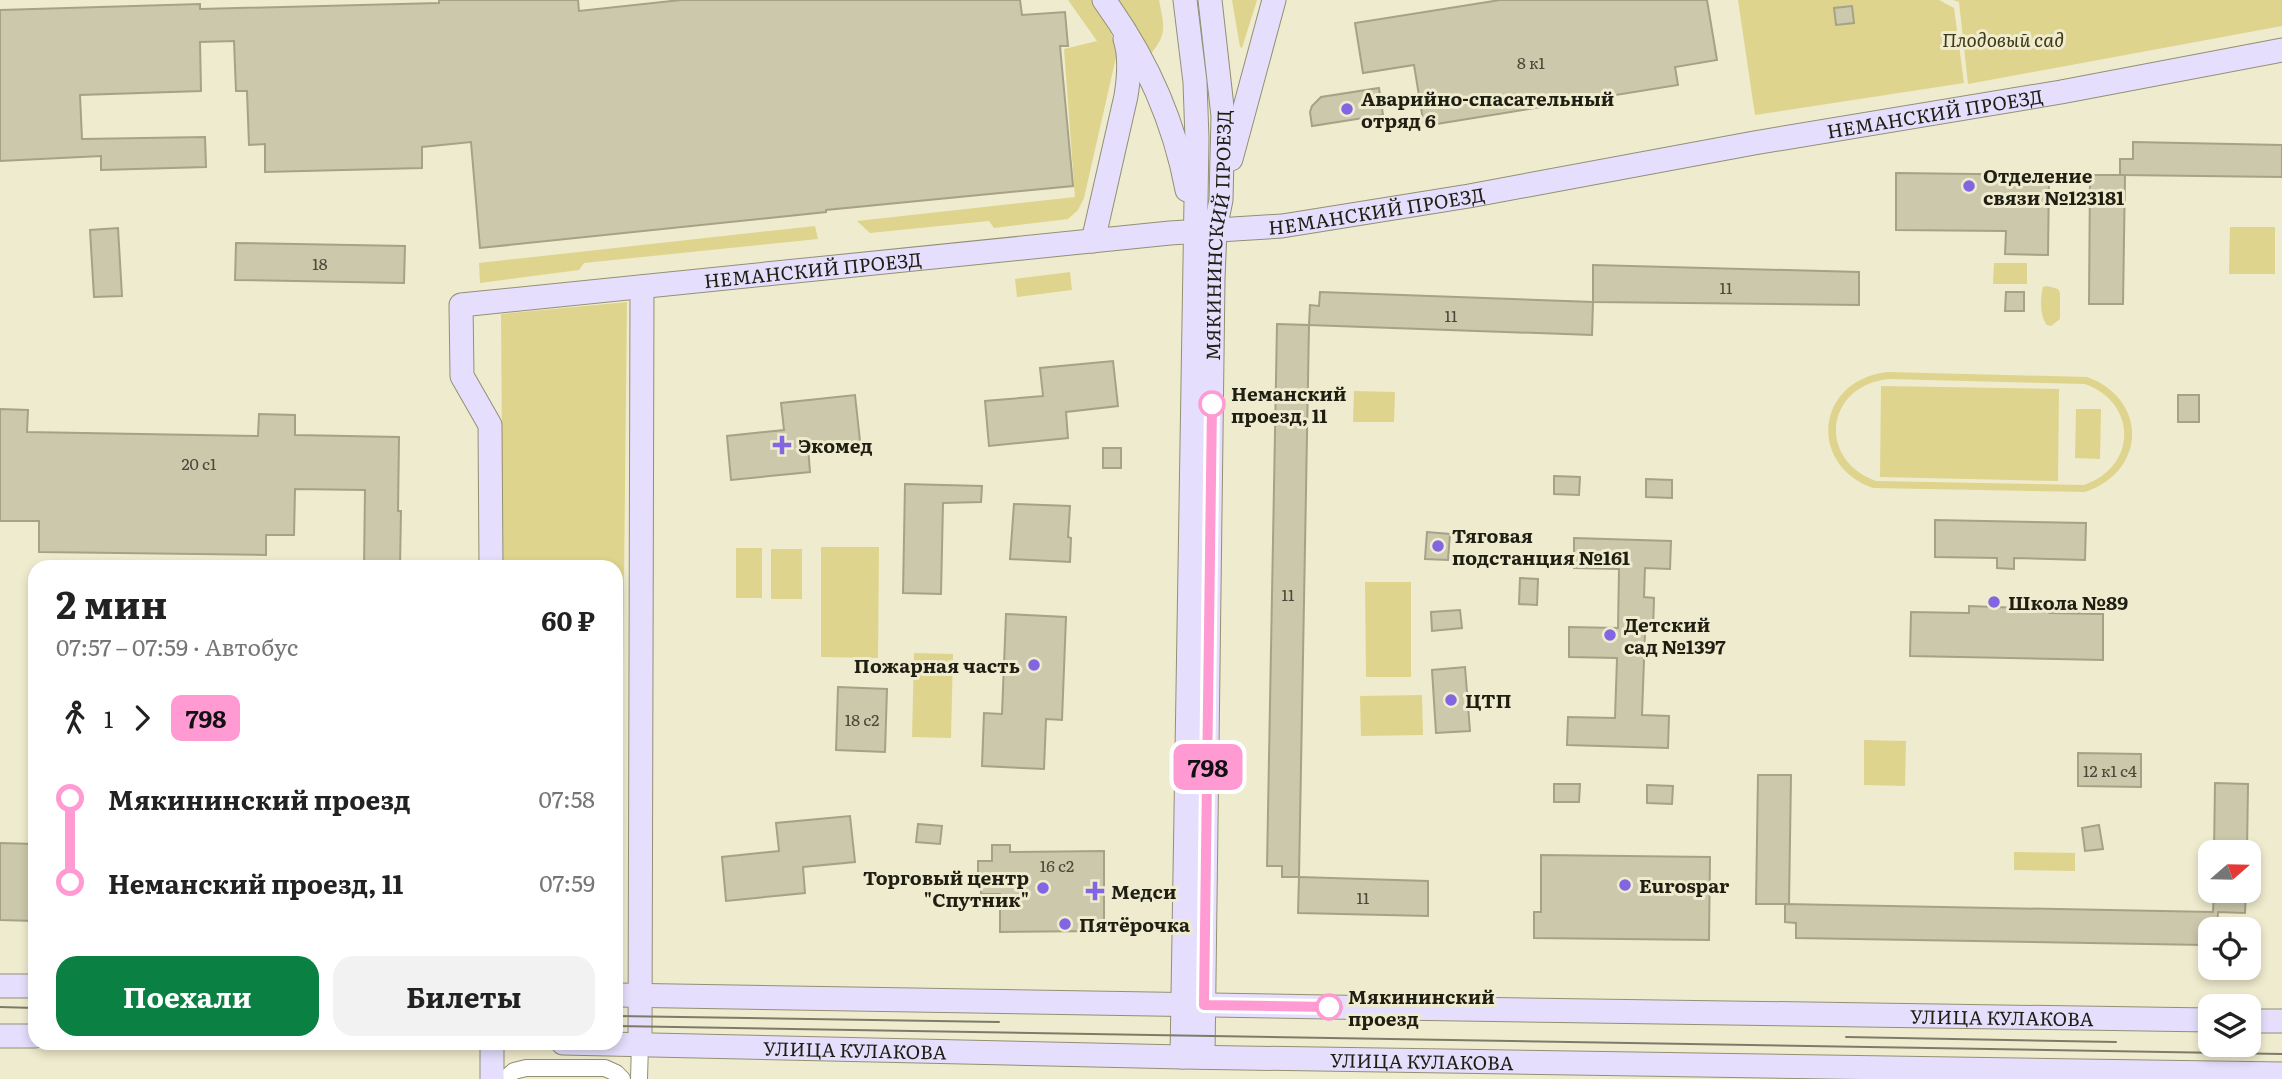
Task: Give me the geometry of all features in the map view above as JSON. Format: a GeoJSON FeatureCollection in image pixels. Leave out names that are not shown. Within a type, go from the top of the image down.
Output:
{"type":"FeatureCollection","features":[{"type":"Feature","properties":{"kind":"main road"},"geometry":{"type":"LineString","coordinates":[[1104,0],[1150,74],[1164,106],[1205,230]]}},
{"type":"Feature","properties":{"kind":"main road","name":"МЯКИНИНСКИЙ ПРОЕЗД"},"geometry":{"type":"LineString","coordinates":[[1185,0],[1195,82],[1205,230],[1213,279],[1211,514],[1193,1057]]}},
{"type":"Feature","properties":{"kind":"main road","name":"МЯКИНИНСКИЙ ПРОЕЗД"},"geometry":{"type":"LineString","coordinates":[[1205,230],[1221,200],[1223,116],[1210,0]]}},
{"type":"Feature","properties":{"kind":"main road"},"geometry":{"type":"LineString","coordinates":[[1221,200],[1274,0]]}},
{"type":"Feature","properties":{"kind":"main road"},"geometry":{"type":"LineString","coordinates":[[1093,241],[1129,76],[1128,49],[1119,21]]}},
{"type":"Feature","properties":{"kind":"main road","name":"НЕМАНСКИЙ ПРОЕЗД"},"geometry":{"type":"LineString","coordinates":[[491,560],[490,425],[462,376],[461,305],[1205,230],[1282,226],[1469,196],[1754,143],[2061,92],[2282,50]]}},
{"type":"Feature","properties":{"kind":"main road"},"geometry":{"type":"LineString","coordinates":[[1195,82],[1206,112],[1212,116],[1235,112],[1246,98]]}},
{"type":"Feature","properties":{"kind":"main road"},"geometry":{"type":"LineString","coordinates":[[640,1044],[642,286]]}},
{"type":"Feature","properties":{"kind":"main road"},"geometry":{"type":"LineString","coordinates":[[0,986],[28,986]]}},
{"type":"Feature","properties":{"kind":"main road","name":"УЛИЦА КУЛАКОВА"},"geometry":{"type":"LineString","coordinates":[[623,995],[2198,1020]]}},
{"type":"Feature","properties":{"kind":"main road"},"geometry":{"type":"LineString","coordinates":[[2261,1021],[2282,1021]]}},
{"type":"Feature","properties":{"kind":"main road"},"geometry":{"type":"LineString","coordinates":[[0,1036],[28,1036]]}},
{"type":"Feature","properties":{"kind":"main road","name":"УЛИЦА КУЛАКОВА"},"geometry":{"type":"LineString","coordinates":[[623,1044],[1193,1057],[2282,1074]]}},
{"type":"Feature","properties":{"kind":"main road"},"geometry":{"type":"LineString","coordinates":[[492,1050],[492,1079]]}},
{"type":"Feature","properties":{"kind":"street"},"geometry":{"type":"LineString","coordinates":[[639,1079],[640,1044]]}},
{"type":"Feature","properties":{"kind":"street"},"geometry":{"type":"LineString","coordinates":[[505,1079],[514,1071],[527,1068],[605,1068],[622,1079]]}},
{"type":"Feature","properties":{"kind":"green space"},"geometry":{"type":"Polygon","coordinates":[[[1068,0],[1092,0],[1109,26],[1117,53],[1084,198],[1078,210],[1068,219],[994,228],[989,221],[870,233],[857,221],[1075,197],[1064,49],[1097,41],[1068,0]]]}},
{"type":"Feature","properties":{"kind":"green space"},"geometry":{"type":"Polygon","coordinates":[[[1118,0],[1159,0],[1163,29],[1160,41],[1150,55],[1118,0]]]}},
{"type":"Feature","properties":{"kind":"green space"},"geometry":{"type":"Polygon","coordinates":[[[1232,0],[1257,0],[1242,48],[1240,47],[1232,0]]]}},
{"type":"Feature","properties":{"kind":"green space"},"geometry":{"type":"Polygon","coordinates":[[[1738,0],[1939,0],[1954,8],[1964,83],[1755,115],[1738,0]]]}},
{"type":"Feature","properties":{"kind":"green space","name":"Плодовый сад"},"geometry":{"type":"Polygon","coordinates":[[[1953,0],[2282,0],[2282,26],[1968,84],[1959,2],[1953,0]]]}},
{"type":"Feature","properties":{"kind":"green space"},"geometry":{"type":"Polygon","coordinates":[[[815,226],[818,239],[584,263],[579,270],[480,283],[479,263],[815,226]]]}},
{"type":"Feature","properties":{"kind":"green space"},"geometry":{"type":"Polygon","coordinates":[[[2230,227],[2275,227],[2275,274],[2229,274],[2230,227]]]}},
{"type":"Feature","properties":{"kind":"green space"},"geometry":{"type":"Polygon","coordinates":[[[1994,263],[2027,263],[2027,284],[1993,284],[1994,263]]]}},
{"type":"Feature","properties":{"kind":"green space"},"geometry":{"type":"Polygon","coordinates":[[[1070,272],[1072,290],[1017,297],[1015,279],[1070,272]]]}},
{"type":"Feature","properties":{"kind":"green space"},"geometry":{"type":"Polygon","coordinates":[[[2043,287],[2058,289],[2060,293],[2060,319],[2051,326],[2045,322],[2041,307],[2043,287]]]}},
{"type":"Feature","properties":{"kind":"green space"},"geometry":{"type":"Polygon","coordinates":[[[627,302],[623,670],[623,560],[503,560],[501,314],[627,302]]]}},
{"type":"Feature","properties":{"kind":"green space"},"geometry":{"type":"Polygon","coordinates":[[[1888,372],[2087,377],[2107,387],[2121,401],[2130,418],[2132,435],[2129,452],[2120,468],[2105,482],[2085,492],[1873,488],[1851,476],[1837,461],[1830,443],[1829,424],[1834,405],[1846,390],[1864,378],[1888,372]],[[1889,379],[1868,384],[1852,394],[1841,408],[1836,424],[1837,441],[1844,457],[1857,471],[1876,481],[2084,485],[2101,476],[2114,464],[2122,450],[2124,435],[2122,420],[2115,405],[2102,393],[2085,384],[1889,379]]]}},
{"type":"Feature","properties":{"kind":"green space"},"geometry":{"type":"Polygon","coordinates":[[[1881,386],[2059,389],[2058,481],[1880,477],[1881,386]]]}},
{"type":"Feature","properties":{"kind":"green space"},"geometry":{"type":"Polygon","coordinates":[[[1354,391],[1395,392],[1394,422],[1353,422],[1354,391]]]}},
{"type":"Feature","properties":{"kind":"green space"},"geometry":{"type":"Polygon","coordinates":[[[2076,409],[2101,409],[2100,459],[2075,458],[2076,409]]]}},
{"type":"Feature","properties":{"kind":"green space"},"geometry":{"type":"Polygon","coordinates":[[[821,547],[879,547],[878,658],[821,657],[821,547]]]}},
{"type":"Feature","properties":{"kind":"green space"},"geometry":{"type":"Polygon","coordinates":[[[736,548],[762,548],[762,598],[736,598],[736,548]]]}},
{"type":"Feature","properties":{"kind":"green space"},"geometry":{"type":"Polygon","coordinates":[[[771,549],[802,549],[802,599],[771,599],[771,549]]]}},
{"type":"Feature","properties":{"kind":"green space"},"geometry":{"type":"Polygon","coordinates":[[[1365,582],[1411,582],[1411,677],[1366,677],[1365,582]]]}},
{"type":"Feature","properties":{"kind":"green space"},"geometry":{"type":"Polygon","coordinates":[[[914,653],[953,654],[951,738],[912,737],[914,653]]]}},
{"type":"Feature","properties":{"kind":"green space"},"geometry":{"type":"Polygon","coordinates":[[[1422,695],[1423,735],[1361,736],[1360,696],[1422,695]]]}},
{"type":"Feature","properties":{"kind":"green space"},"geometry":{"type":"Polygon","coordinates":[[[1864,740],[1906,741],[1905,786],[1864,785],[1864,740]]]}},
{"type":"Feature","properties":{"kind":"green space"},"geometry":{"type":"Polygon","coordinates":[[[2014,852],[2075,853],[2075,871],[2014,870],[2014,852]]]}},
{"type":"Feature","properties":{"kind":"building"},"geometry":{"type":"Polygon","coordinates":[[[439,0],[578,0],[579,11],[681,0],[1020,0],[1022,15],[1065,12],[1068,46],[1060,46],[1073,186],[480,248],[471,142],[422,147],[422,168],[265,172],[265,144],[249,145],[247,91],[236,91],[234,41],[200,42],[201,91],[80,95],[82,139],[205,137],[206,167],[101,170],[101,156],[0,161],[0,10],[200,4],[200,9],[439,3],[439,0]]]}},
{"type":"Feature","properties":{"kind":"building"},"geometry":{"type":"Polygon","coordinates":[[[1500,0],[1707,0],[1717,60],[1675,67],[1678,85],[1424,126],[1414,65],[1363,73],[1355,23],[1500,0]]]}},
{"type":"Feature","properties":{"kind":"building"},"geometry":{"type":"Polygon","coordinates":[[[1852,6],[1854,23],[1836,25],[1834,8],[1852,6]]]}},
{"type":"Feature","properties":{"kind":"building","name":"Аварийно-спасательный отряд 6"},"geometry":{"type":"Polygon","coordinates":[[[1379,88],[1383,115],[1312,126],[1310,112],[1321,97],[1379,88]]]}},
{"type":"Feature","properties":{"kind":"building"},"geometry":{"type":"Polygon","coordinates":[[[2133,142],[2282,145],[2282,177],[2120,175],[2120,159],[2133,159],[2133,142]]]}},
{"type":"Feature","properties":{"kind":"building"},"geometry":{"type":"Polygon","coordinates":[[[1896,173],[2049,175],[2048,255],[2005,254],[2006,231],[1896,230],[1896,173]]]}},
{"type":"Feature","properties":{"kind":"building"},"geometry":{"type":"Polygon","coordinates":[[[2090,175],[2125,175],[2123,304],[2089,304],[2090,175]]]}},
{"type":"Feature","properties":{"kind":"building"},"geometry":{"type":"Polygon","coordinates":[[[118,228],[122,296],[94,297],[90,230],[118,228]]]}},
{"type":"Feature","properties":{"kind":"building"},"geometry":{"type":"Polygon","coordinates":[[[236,243],[405,246],[404,283],[235,280],[236,243]]]}},
{"type":"Feature","properties":{"kind":"building"},"geometry":{"type":"Polygon","coordinates":[[[1593,265],[1859,272],[1859,305],[1593,302],[1593,265]]]}},
{"type":"Feature","properties":{"kind":"building"},"geometry":{"type":"Polygon","coordinates":[[[1320,292],[1593,302],[1592,335],[1309,325],[1310,305],[1319,306],[1320,292]]]}},
{"type":"Feature","properties":{"kind":"building"},"geometry":{"type":"Polygon","coordinates":[[[2006,292],[2024,292],[2024,311],[2005,311],[2006,292]]]}},
{"type":"Feature","properties":{"kind":"building"},"geometry":{"type":"Polygon","coordinates":[[[1277,324],[1309,325],[1299,877],[1282,877],[1282,866],[1267,866],[1277,324]]]}},
{"type":"Feature","properties":{"kind":"building"},"geometry":{"type":"Polygon","coordinates":[[[1113,361],[1118,406],[1066,412],[1068,438],[989,446],[985,401],[1043,396],[1040,368],[1113,361]]]}},
{"type":"Feature","properties":{"kind":"building"},"geometry":{"type":"Polygon","coordinates":[[[855,395],[860,441],[808,446],[810,472],[731,480],[727,436],[784,430],[781,403],[855,395]]]}},
{"type":"Feature","properties":{"kind":"building"},"geometry":{"type":"Polygon","coordinates":[[[2178,395],[2199,395],[2199,422],[2178,422],[2178,395]]]}},
{"type":"Feature","properties":{"kind":"building"},"geometry":{"type":"Polygon","coordinates":[[[0,409],[28,410],[27,432],[258,436],[259,414],[295,415],[295,435],[399,437],[400,560],[364,560],[365,490],[295,489],[294,535],[266,535],[266,555],[39,552],[39,521],[0,521],[0,409]]]}},
{"type":"Feature","properties":{"kind":"building"},"geometry":{"type":"Polygon","coordinates":[[[1103,448],[1121,448],[1121,468],[1103,468],[1103,448]]]}},
{"type":"Feature","properties":{"kind":"building"},"geometry":{"type":"Polygon","coordinates":[[[1554,476],[1580,477],[1579,495],[1554,494],[1554,476]]]}},
{"type":"Feature","properties":{"kind":"building"},"geometry":{"type":"Polygon","coordinates":[[[1646,479],[1672,480],[1672,498],[1646,497],[1646,479]]]}},
{"type":"Feature","properties":{"kind":"building"},"geometry":{"type":"Polygon","coordinates":[[[905,484],[982,486],[981,502],[943,503],[941,594],[903,593],[905,484]]]}},
{"type":"Feature","properties":{"kind":"building"},"geometry":{"type":"Polygon","coordinates":[[[1014,504],[1070,506],[1070,562],[1010,559],[1014,504]]]}},
{"type":"Feature","properties":{"kind":"building"},"geometry":{"type":"Polygon","coordinates":[[[1935,520],[2086,523],[2085,560],[2014,558],[2014,569],[1997,568],[1997,558],[1935,557],[1935,520]]]}},
{"type":"Feature","properties":{"kind":"building","name":"Тяговая подстанция №161"},"geometry":{"type":"Polygon","coordinates":[[[1427,532],[1450,534],[1448,560],[1425,559],[1427,532]]]}},
{"type":"Feature","properties":{"kind":"building"},"geometry":{"type":"Polygon","coordinates":[[[1574,538],[1671,541],[1670,569],[1645,568],[1644,597],[1654,598],[1653,632],[1645,632],[1642,715],[1669,716],[1668,748],[1567,745],[1568,717],[1615,718],[1617,658],[1569,657],[1569,627],[1618,628],[1619,569],[1574,568],[1574,538]]]}},
{"type":"Feature","properties":{"kind":"building"},"geometry":{"type":"Polygon","coordinates":[[[1520,578],[1538,579],[1537,605],[1519,604],[1520,578]]]}},
{"type":"Feature","properties":{"kind":"building"},"geometry":{"type":"Polygon","coordinates":[[[1969,606],[2049,609],[2049,613],[2103,614],[2103,660],[1910,656],[1911,612],[1969,613],[1969,606]]]}},
{"type":"Feature","properties":{"kind":"building"},"geometry":{"type":"Polygon","coordinates":[[[1460,610],[1462,628],[1432,631],[1431,612],[1460,610]]]}},
{"type":"Feature","properties":{"kind":"building","name":"Пожарная часть"},"geometry":{"type":"Polygon","coordinates":[[[1006,614],[1066,617],[1062,720],[1046,719],[1044,769],[982,766],[984,713],[1002,714],[1006,614]]]}},
{"type":"Feature","properties":{"kind":"building","name":"ЦТП"},"geometry":{"type":"Polygon","coordinates":[[[1465,667],[1470,731],[1436,733],[1432,670],[1465,667]]]}},
{"type":"Feature","properties":{"kind":"building"},"geometry":{"type":"Polygon","coordinates":[[[838,687],[887,689],[885,752],[836,750],[838,687]]]}},
{"type":"Feature","properties":{"kind":"building"},"geometry":{"type":"Polygon","coordinates":[[[2078,753],[2141,754],[2141,787],[2078,786],[2078,753]]]}},
{"type":"Feature","properties":{"kind":"building"},"geometry":{"type":"Polygon","coordinates":[[[1758,775],[1791,775],[1789,904],[1756,904],[1758,775]]]}},
{"type":"Feature","properties":{"kind":"building"},"geometry":{"type":"Polygon","coordinates":[[[2215,783],[2248,784],[2247,840],[2214,840],[2215,783]]]}},
{"type":"Feature","properties":{"kind":"building"},"geometry":{"type":"Polygon","coordinates":[[[1554,784],[1580,784],[1579,802],[1554,802],[1554,784]]]}},
{"type":"Feature","properties":{"kind":"building"},"geometry":{"type":"Polygon","coordinates":[[[1647,785],[1673,786],[1672,804],[1647,803],[1647,785]]]}},
{"type":"Feature","properties":{"kind":"building"},"geometry":{"type":"Polygon","coordinates":[[[850,816],[855,862],[803,867],[805,893],[726,901],[722,857],[779,851],[776,823],[850,816]]]}},
{"type":"Feature","properties":{"kind":"building"},"geometry":{"type":"Polygon","coordinates":[[[918,824],[942,826],[940,844],[916,842],[918,824]]]}},
{"type":"Feature","properties":{"kind":"building"},"geometry":{"type":"Polygon","coordinates":[[[2099,825],[2103,849],[2085,851],[2082,828],[2099,825]]]}},
{"type":"Feature","properties":{"kind":"building"},"geometry":{"type":"Polygon","coordinates":[[[0,843],[28,844],[28,921],[0,920],[0,843]]]}},
{"type":"Feature","properties":{"kind":"building","name":"Торговый центр \"Спутник\""},"geometry":{"type":"Polygon","coordinates":[[[992,845],[1010,845],[1010,852],[1104,851],[1104,931],[1000,932],[1000,894],[981,894],[981,881],[978,881],[978,861],[992,861],[992,845]]]}},
{"type":"Feature","properties":{"kind":"building","name":"Eurospar"},"geometry":{"type":"Polygon","coordinates":[[[1541,855],[1710,857],[1709,940],[1534,938],[1534,912],[1541,912],[1541,855]]]}},
{"type":"Feature","properties":{"kind":"building"},"geometry":{"type":"Polygon","coordinates":[[[1299,877],[1428,881],[1428,916],[1298,913],[1299,877]]]}},
{"type":"Feature","properties":{"kind":"building"},"geometry":{"type":"Polygon","coordinates":[[[2213,903],[2245,903],[2245,913],[2218,912],[2218,917],[2198,917],[2198,945],[1796,938],[1796,923],[1785,922],[1785,904],[2213,912],[2213,903]]]}},
{"type":"Feature","properties":{"kind":"tram line"},"geometry":{"type":"LineString","coordinates":[[0,1007],[28,1008]]}},
{"type":"Feature","properties":{"kind":"tram line"},"geometry":{"type":"LineString","coordinates":[[623,1016],[999,1022]]}},
{"type":"Feature","properties":{"kind":"tram line"},"geometry":{"type":"LineString","coordinates":[[623,1026],[2282,1054]]}},
{"type":"Feature","properties":{"kind":"tram line"},"geometry":{"type":"LineString","coordinates":[[1846,1037],[2116,1042]]}},
{"type":"Feature","properties":{"kind":"bus line","name":"798"},"geometry":{"type":"LineString","coordinates":[[1212,404],[1204,1005],[1329,1007]]}},
{"type":"Feature","properties":{"kind":"place","name":"Аварийно-спасательный отряд 6"},"geometry":{"type":"Point","coordinates":[1347,109]}},
{"type":"Feature","properties":{"kind":"place","name":"Отделение связи №123181"},"geometry":{"type":"Point","coordinates":[1969,186]}},
{"type":"Feature","properties":{"kind":"place","name":"Неманский проезд, 11"},"geometry":{"type":"Point","coordinates":[1212,404]}},
{"type":"Feature","properties":{"kind":"place","name":"Экомед"},"geometry":{"type":"Point","coordinates":[782,445]}},
{"type":"Feature","properties":{"kind":"place","name":"Тяговая подстанция №161"},"geometry":{"type":"Point","coordinates":[1438,546]}},
{"type":"Feature","properties":{"kind":"place","name":"Школа №89"},"geometry":{"type":"Point","coordinates":[1994,602]}},
{"type":"Feature","properties":{"kind":"place","name":"Детский сад №1397"},"geometry":{"type":"Point","coordinates":[1610,635]}},
{"type":"Feature","properties":{"kind":"place","name":"Пожарная часть"},"geometry":{"type":"Point","coordinates":[1034,665]}},
{"type":"Feature","properties":{"kind":"place","name":"ЦТП"},"geometry":{"type":"Point","coordinates":[1451,700]}},
{"type":"Feature","properties":{"kind":"place","name":"Eurospar"},"geometry":{"type":"Point","coordinates":[1625,885]}},
{"type":"Feature","properties":{"kind":"place","name":"Торговый центр \"Спутник\""},"geometry":{"type":"Point","coordinates":[1043,888]}},
{"type":"Feature","properties":{"kind":"place","name":"Медси"},"geometry":{"type":"Point","coordinates":[1095,891]}},
{"type":"Feature","properties":{"kind":"place","name":"Пятёрочка"},"geometry":{"type":"Point","coordinates":[1065,924]}},
{"type":"Feature","properties":{"kind":"place","name":"Мякининский проезд"},"geometry":{"type":"Point","coordinates":[1329,1007]}}]}
